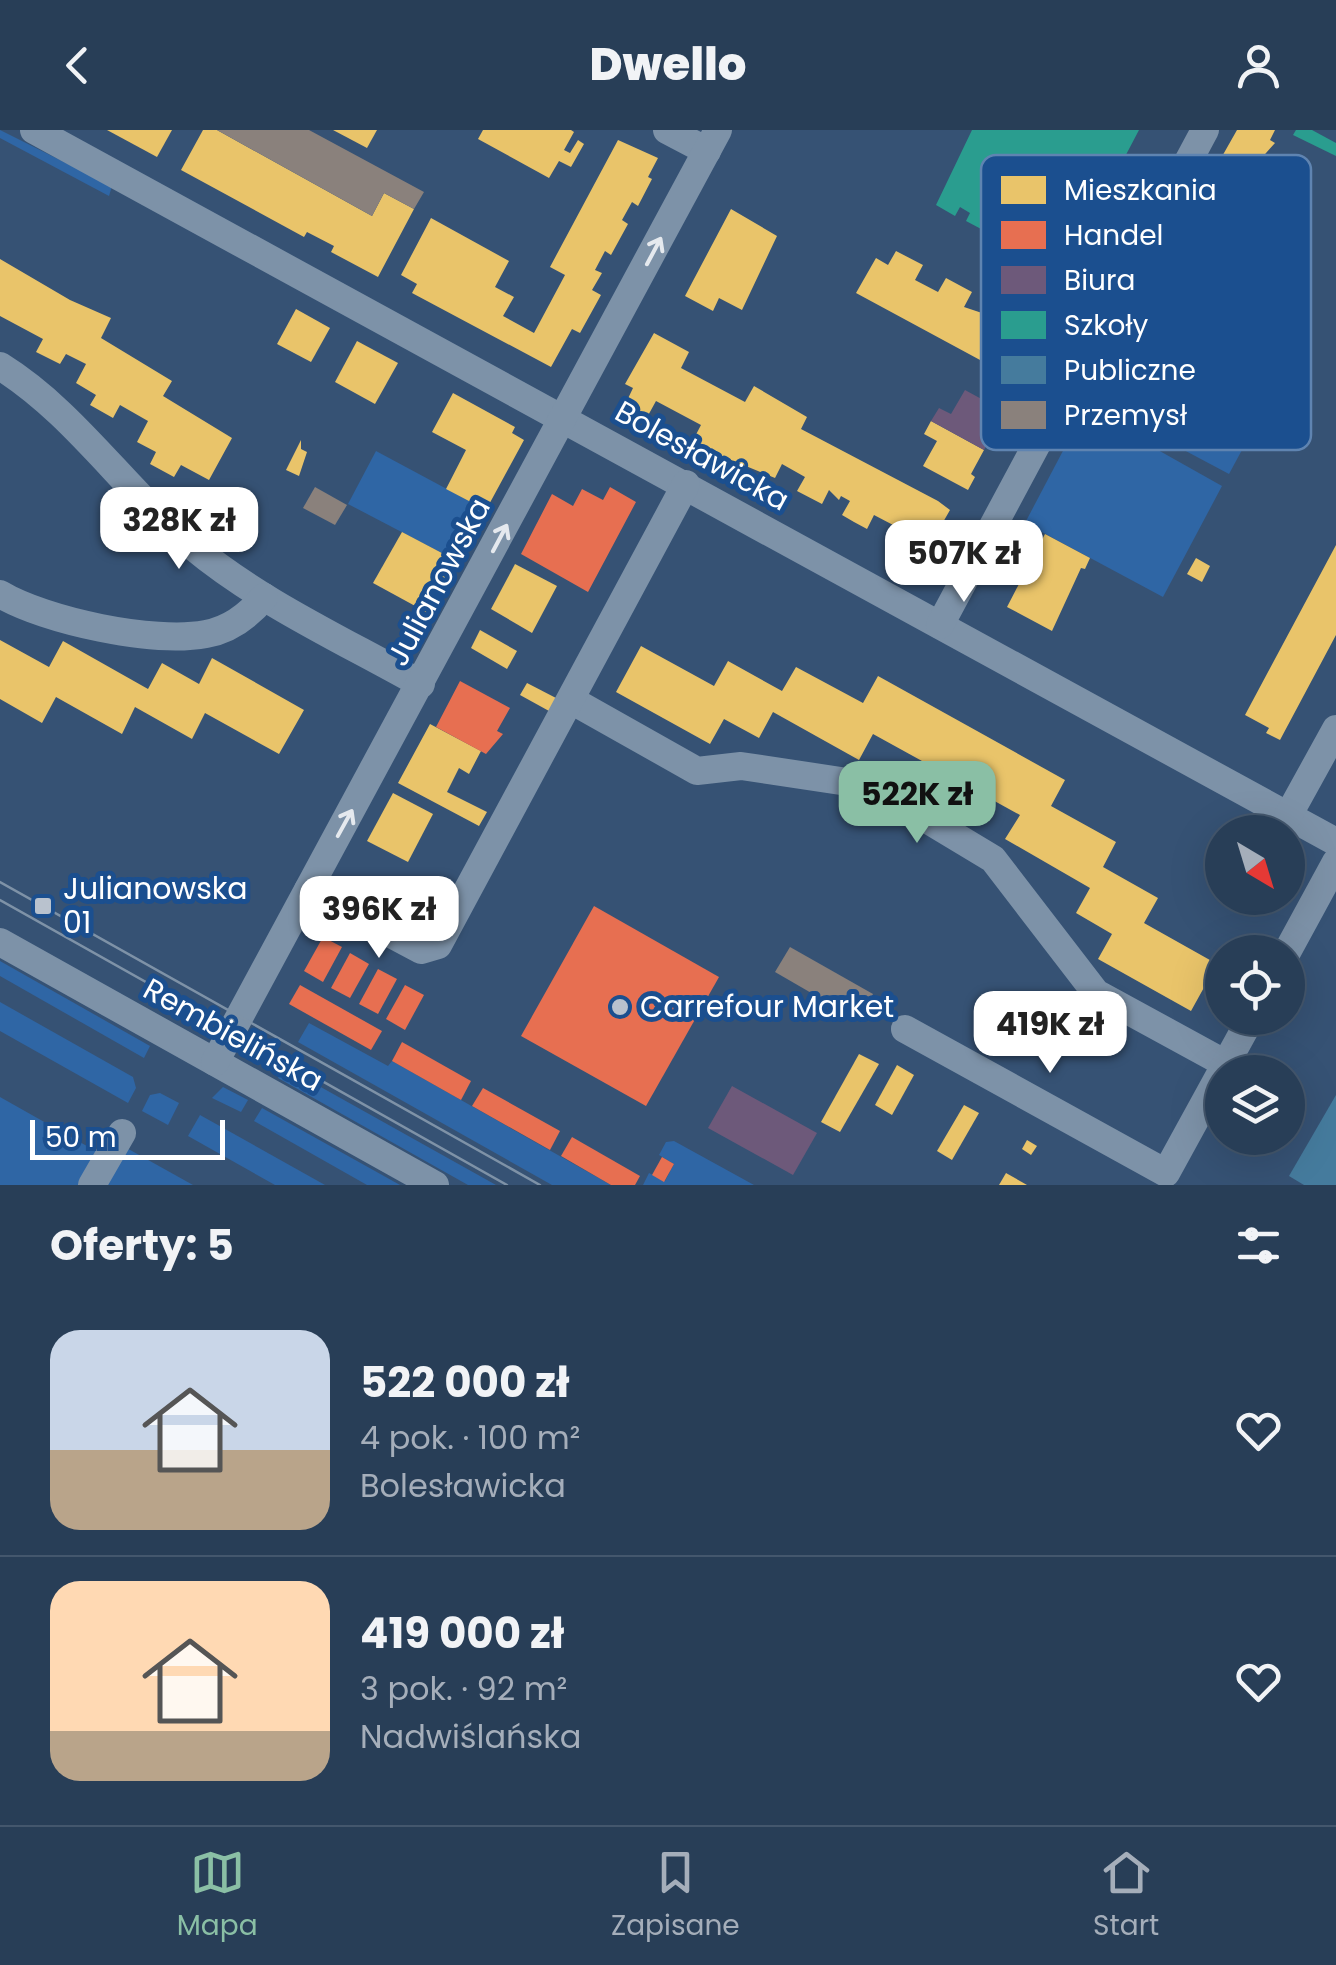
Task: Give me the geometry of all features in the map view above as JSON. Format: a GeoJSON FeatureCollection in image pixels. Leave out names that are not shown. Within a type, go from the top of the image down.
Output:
{"type":"FeatureCollection","features":[{"type":"Feature","properties":{"kind":"street","name":"Bolesławicka"},"geometry":{"type":"LineString","coordinates":[[34,130],[566,417],[1286,815]]}},
{"type":"Feature","properties":{"kind":"street"},"geometry":{"type":"LineString","coordinates":[[667,130],[712,140]]}},
{"type":"Feature","properties":{"kind":"street"},"geometry":{"type":"LineString","coordinates":[[1192,155],[1205,130]]}},
{"type":"Feature","properties":{"kind":"street","name":"Julianowska"},"geometry":{"type":"LineString","coordinates":[[215,1062],[712,140]]}},
{"type":"Feature","properties":{"kind":"street"},"geometry":{"type":"LineString","coordinates":[[0,366],[45,400],[188,543],[264,597],[421,684]]}},
{"type":"Feature","properties":{"kind":"street"},"geometry":{"type":"LineString","coordinates":[[940,624],[1033,450]]}},
{"type":"Feature","properties":{"kind":"street"},"geometry":{"type":"LineString","coordinates":[[308,890],[420,950],[436,948],[686,484]]}},
{"type":"Feature","properties":{"kind":"street"},"geometry":{"type":"LineString","coordinates":[[0,594],[60,622],[190,635],[226,628],[264,597]]}},
{"type":"Feature","properties":{"kind":"street"},"geometry":{"type":"LineString","coordinates":[[570,700],[696,771],[741,766],[854,783],[890,797],[985,852],[1096,993],[1210,1055]]}},
{"type":"Feature","properties":{"kind":"street"},"geometry":{"type":"LineString","coordinates":[[1289,815],[1336,729]]}},
{"type":"Feature","properties":{"kind":"street","name":"Bolesławicka"},"geometry":{"type":"LineString","coordinates":[[1305,825],[1336,842]]}},
{"type":"Feature","properties":{"kind":"street"},"geometry":{"type":"LineString","coordinates":[[1296,935],[1336,862]]}},
{"type":"Feature","properties":{"kind":"street","name":"Rembielińska"},"geometry":{"type":"LineString","coordinates":[[0,942],[435,1185]]}},
{"type":"Feature","properties":{"kind":"street"},"geometry":{"type":"LineString","coordinates":[[905,1029],[1166,1173],[1205,1102]]}},
{"type":"Feature","properties":{"kind":"street"},"geometry":{"type":"LineString","coordinates":[[92,1185],[122,1133]]}},
{"type":"Feature","properties":{"kind":"shaded area"},"geometry":{"type":"Polygon","coordinates":[[[0,130],[112,186],[109,196],[0,138],[0,130]]]}},
{"type":"Feature","properties":{"kind":"shaded area"},"geometry":{"type":"Polygon","coordinates":[[[1063,450],[1158,450],[1222,486],[1163,597],[1025,523],[1063,450]]]}},
{"type":"Feature","properties":{"kind":"shaded area"},"geometry":{"type":"Polygon","coordinates":[[[1184,450],[1242,450],[1229,474],[1184,450]]]}},
{"type":"Feature","properties":{"kind":"shaded area"},"geometry":{"type":"Polygon","coordinates":[[[376,451],[486,510],[459,562],[348,504],[376,451]]]}},
{"type":"Feature","properties":{"kind":"shaded area"},"geometry":{"type":"Polygon","coordinates":[[[0,961],[150,1046],[144,1058],[0,976],[0,961]]]}},
{"type":"Feature","properties":{"kind":"shaded area"},"geometry":{"type":"Polygon","coordinates":[[[0,1002],[133,1077],[136,1088],[128,1103],[0,1031],[0,1002]]]}},
{"type":"Feature","properties":{"kind":"shaded area"},"geometry":{"type":"Polygon","coordinates":[[[309,1023],[388,1066],[392,1061],[611,1185],[552,1185],[298,1042],[309,1023]]]}},
{"type":"Feature","properties":{"kind":"shaded area"},"geometry":{"type":"Polygon","coordinates":[[[276,1062],[496,1185],[468,1185],[278,1078],[282,1072],[273,1066],[276,1062]]]}},
{"type":"Feature","properties":{"kind":"shaded area"},"geometry":{"type":"Polygon","coordinates":[[[223,1087],[248,1100],[241,1112],[212,1098],[223,1087]]]}},
{"type":"Feature","properties":{"kind":"shaded area"},"geometry":{"type":"Polygon","coordinates":[[[160,1093],[179,1103],[168,1125],[142,1111],[150,1095],[160,1093]]]}},
{"type":"Feature","properties":{"kind":"shaded area"},"geometry":{"type":"Polygon","coordinates":[[[0,1097],[101,1154],[83,1185],[0,1185],[0,1097]]]}},
{"type":"Feature","properties":{"kind":"shaded area"},"geometry":{"type":"Polygon","coordinates":[[[262,1108],[400,1185],[367,1185],[254,1121],[262,1108]]]}},
{"type":"Feature","properties":{"kind":"shaded area"},"geometry":{"type":"Polygon","coordinates":[[[200,1115],[325,1185],[275,1185],[188,1136],[200,1115]]]}},
{"type":"Feature","properties":{"kind":"shaded area"},"geometry":{"type":"Polygon","coordinates":[[[674,1141],[754,1185],[643,1185],[649,1173],[665,1181],[674,1164],[659,1155],[666,1142],[674,1141]]]}},
{"type":"Feature","properties":{"kind":"shaded area"},"geometry":{"type":"Polygon","coordinates":[[[123,1146],[193,1185],[101,1185],[123,1146]]]}},
{"type":"Feature","properties":{"kind":"building: Mieszkania"},"geometry":{"type":"Polygon","coordinates":[[[107,130],[172,130],[157,157],[107,130]]]}},
{"type":"Feature","properties":{"kind":"building: Mieszkania"},"geometry":{"type":"Polygon","coordinates":[[[203,130],[217,130],[372,216],[384,193],[414,209],[378,277],[331,252],[334,246],[307,232],[304,237],[181,170],[203,130]]]}},
{"type":"Feature","properties":{"kind":"building: Mieszkania"},"geometry":{"type":"Polygon","coordinates":[[[333,130],[377,130],[367,148],[333,130]]]}},
{"type":"Feature","properties":{"kind":"building: Mieszkania"},"geometry":{"type":"Polygon","coordinates":[[[483,130],[571,130],[574,132],[564,150],[570,153],[578,140],[584,144],[571,167],[559,161],[549,178],[478,139],[483,130]]]}},
{"type":"Feature","properties":{"kind":"building: Mieszkania"},"geometry":{"type":"Polygon","coordinates":[[[1237,130],[1275,130],[1270,140],[1275,143],[1264,155],[1223,155],[1237,130]]]}},
{"type":"Feature","properties":{"kind":"building: Mieszkania"},"geometry":{"type":"Polygon","coordinates":[[[618,140],[658,158],[648,177],[652,179],[638,206],[632,202],[622,220],[628,224],[611,255],[605,251],[595,270],[602,273],[592,290],[601,295],[580,333],[572,329],[551,367],[412,293],[417,284],[401,275],[431,218],[509,261],[495,287],[514,297],[503,316],[534,333],[565,275],[550,267],[618,140]]]}},
{"type":"Feature","properties":{"kind":"building: Mieszkania"},"geometry":{"type":"Polygon","coordinates":[[[731,209],[777,236],[742,310],[719,298],[713,311],[685,296],[731,209]]]}},
{"type":"Feature","properties":{"kind":"building: Mieszkania"},"geometry":{"type":"Polygon","coordinates":[[[896,251],[923,265],[915,280],[938,292],[946,278],[972,292],[964,307],[981,313],[981,360],[856,293],[876,258],[888,265],[896,251]]]}},
{"type":"Feature","properties":{"kind":"building: Mieszkania"},"geometry":{"type":"Polygon","coordinates":[[[0,259],[70,300],[111,318],[101,338],[172,381],[163,396],[232,438],[209,480],[181,465],[174,477],[150,464],[156,452],[137,442],[148,421],[120,405],[113,418],[90,405],[96,395],[76,383],[86,364],[66,354],[60,364],[36,352],[43,339],[0,316],[0,259]]]}},
{"type":"Feature","properties":{"kind":"building: Mieszkania"},"geometry":{"type":"Polygon","coordinates":[[[296,309],[330,328],[311,362],[277,344],[296,309]]]}},
{"type":"Feature","properties":{"kind":"building: Mieszkania"},"geometry":{"type":"Polygon","coordinates":[[[654,333],[689,352],[681,368],[745,402],[754,386],[807,417],[801,429],[950,510],[930,545],[920,539],[912,553],[899,547],[887,540],[895,526],[874,515],[867,529],[842,515],[850,501],[841,496],[839,500],[829,490],[822,504],[797,491],[805,477],[782,464],[775,478],[724,457],[721,462],[690,446],[701,425],[656,401],[645,421],[623,409],[633,388],[625,384],[654,333]]]}},
{"type":"Feature","properties":{"kind":"building: Mieszkania"},"geometry":{"type":"Polygon","coordinates":[[[357,341],[398,363],[375,404],[335,382],[357,341]]]}},
{"type":"Feature","properties":{"kind":"building: Mieszkania"},"geometry":{"type":"Polygon","coordinates":[[[453,393],[515,427],[512,433],[524,440],[486,510],[446,489],[466,450],[432,432],[453,393]]]}},
{"type":"Feature","properties":{"kind":"building: Mieszkania"},"geometry":{"type":"Polygon","coordinates":[[[931,421],[984,450],[971,474],[975,477],[968,490],[923,466],[937,441],[924,434],[931,421]]]}},
{"type":"Feature","properties":{"kind":"building: Mieszkania"},"geometry":{"type":"Polygon","coordinates":[[[301,440],[301,449],[307,452],[299,476],[286,470],[301,440]]]}},
{"type":"Feature","properties":{"kind":"building: Mieszkania"},"geometry":{"type":"Polygon","coordinates":[[[402,532],[457,561],[428,613],[373,583],[402,532]]]}},
{"type":"Feature","properties":{"kind":"building: Mieszkania"},"geometry":{"type":"Polygon","coordinates":[[[1045,534],[1090,558],[1085,569],[1081,568],[1052,631],[1007,607],[1045,534]]]}},
{"type":"Feature","properties":{"kind":"building: Mieszkania"},"geometry":{"type":"Polygon","coordinates":[[[1336,545],[1336,635],[1280,740],[1266,733],[1269,728],[1245,715],[1336,545]]]}},
{"type":"Feature","properties":{"kind":"building: Mieszkania"},"geometry":{"type":"Polygon","coordinates":[[[1196,558],[1210,566],[1202,582],[1187,574],[1196,558]]]}},
{"type":"Feature","properties":{"kind":"building: Mieszkania"},"geometry":{"type":"Polygon","coordinates":[[[515,564],[557,586],[532,633],[491,609],[515,564]]]}},
{"type":"Feature","properties":{"kind":"building: Mieszkania"},"geometry":{"type":"Polygon","coordinates":[[[480,630],[517,651],[507,669],[471,648],[480,630]]]}},
{"type":"Feature","properties":{"kind":"building: Mieszkania"},"geometry":{"type":"Polygon","coordinates":[[[0,640],[49,667],[63,641],[148,689],[162,663],[199,684],[212,658],[304,710],[279,754],[205,713],[192,739],[135,707],[122,734],[56,697],[42,723],[0,699],[0,640]]]}},
{"type":"Feature","properties":{"kind":"building: Mieszkania"},"geometry":{"type":"Polygon","coordinates":[[[641,646],[714,686],[728,661],[782,691],[796,667],[863,703],[878,676],[1065,780],[1051,806],[1116,842],[1103,867],[1158,898],[1144,923],[1205,957],[1205,986],[1191,1011],[1098,959],[1112,934],[1076,913],[1090,888],[1005,839],[1020,815],[873,734],[859,760],[773,712],[759,738],[724,719],[710,744],[616,692],[641,646]]]}},
{"type":"Feature","properties":{"kind":"building: Mieszkania"},"geometry":{"type":"Polygon","coordinates":[[[527,683],[556,698],[549,711],[520,695],[527,683]]]}},
{"type":"Feature","properties":{"kind":"building: Mieszkania"},"geometry":{"type":"Polygon","coordinates":[[[430,724],[481,751],[469,774],[459,768],[447,792],[487,812],[479,826],[398,783],[430,724]]]}},
{"type":"Feature","properties":{"kind":"building: Mieszkania"},"geometry":{"type":"Polygon","coordinates":[[[393,793],[433,814],[408,862],[367,841],[393,793]]]}},
{"type":"Feature","properties":{"kind":"building: Mieszkania"},"geometry":{"type":"Polygon","coordinates":[[[859,1054],[879,1064],[840,1132],[821,1122],[859,1054]]]}},
{"type":"Feature","properties":{"kind":"building: Mieszkania"},"geometry":{"type":"Polygon","coordinates":[[[897,1065],[914,1075],[892,1115],[875,1105],[897,1065]]]}},
{"type":"Feature","properties":{"kind":"building: Mieszkania"},"geometry":{"type":"Polygon","coordinates":[[[964,1105],[979,1113],[952,1160],[937,1151],[964,1105]]]}},
{"type":"Feature","properties":{"kind":"building: Mieszkania"},"geometry":{"type":"Polygon","coordinates":[[[1027,1140],[1037,1146],[1031,1155],[1022,1149],[1027,1140]]]}},
{"type":"Feature","properties":{"kind":"building: Mieszkania"},"geometry":{"type":"Polygon","coordinates":[[[1006,1173],[1027,1185],[999,1185],[1006,1173]]]}},
{"type":"Feature","properties":{"kind":"building: Handel"},"geometry":{"type":"Polygon","coordinates":[[[610,487],[636,502],[588,592],[521,554],[552,494],[573,506],[582,489],[603,500],[610,487]]]}},
{"type":"Feature","properties":{"kind":"building: Handel"},"geometry":{"type":"Polygon","coordinates":[[[460,681],[510,708],[497,731],[503,734],[486,754],[436,727],[460,681]]]}},
{"type":"Feature","properties":{"kind":"building: Handel","name":"Carrefour Market"},"geometry":{"type":"Polygon","coordinates":[[[594,906],[719,977],[646,1106],[521,1036],[594,906]]]}},
{"type":"Feature","properties":{"kind":"building: Handel"},"geometry":{"type":"Polygon","coordinates":[[[323,937],[342,947],[323,982],[304,971],[323,937]]]}},
{"type":"Feature","properties":{"kind":"building: Handel"},"geometry":{"type":"Polygon","coordinates":[[[350,953],[369,964],[350,998],[331,988],[350,953]]]}},
{"type":"Feature","properties":{"kind":"building: Handel"},"geometry":{"type":"Polygon","coordinates":[[[378,969],[397,979],[378,1014],[359,1004],[378,969]]]}},
{"type":"Feature","properties":{"kind":"building: Handel"},"geometry":{"type":"Polygon","coordinates":[[[300,985],[382,1031],[371,1050],[289,1004],[300,985]]]}},
{"type":"Feature","properties":{"kind":"building: Handel"},"geometry":{"type":"Polygon","coordinates":[[[405,985],[424,995],[405,1030],[386,1019],[405,985]]]}},
{"type":"Feature","properties":{"kind":"building: Handel"},"geometry":{"type":"Polygon","coordinates":[[[402,1042],[471,1081],[461,1100],[392,1061],[402,1042]]]}},
{"type":"Feature","properties":{"kind":"building: Handel"},"geometry":{"type":"Polygon","coordinates":[[[483,1088],[560,1131],[550,1150],[472,1106],[483,1088]]]}},
{"type":"Feature","properties":{"kind":"building: Handel"},"geometry":{"type":"Polygon","coordinates":[[[572,1137],[640,1176],[635,1185],[611,1185],[561,1156],[572,1137]]]}},
{"type":"Feature","properties":{"kind":"building: Handel"},"geometry":{"type":"Polygon","coordinates":[[[662,1157],[674,1164],[664,1182],[652,1175],[662,1157]]]}},
{"type":"Feature","properties":{"kind":"building: Biura"},"geometry":{"type":"Polygon","coordinates":[[[965,390],[981,399],[981,448],[931,421],[939,408],[951,414],[965,390]]]}},
{"type":"Feature","properties":{"kind":"building: Biura"},"geometry":{"type":"Polygon","coordinates":[[[732,1086],[817,1133],[793,1175],[708,1128],[732,1086]]]}},
{"type":"Feature","properties":{"kind":"building: Szkoły"},"geometry":{"type":"Polygon","coordinates":[[[972,130],[1139,130],[1126,155],[981,155],[981,229],[966,221],[970,213],[960,207],[955,216],[936,205],[972,130]]]}},
{"type":"Feature","properties":{"kind":"building: Szkoły"},"geometry":{"type":"Polygon","coordinates":[[[1296,130],[1312,130],[1336,143],[1336,156],[1293,135],[1296,130]]]}},
{"type":"Feature","properties":{"kind":"building: Publiczne"},"geometry":{"type":"Polygon","coordinates":[[[1336,1095],[1336,1185],[1304,1185],[1289,1176],[1301,1155],[1305,1155],[1305,1148],[1336,1095]]]}},
{"type":"Feature","properties":{"kind":"building: Przemysł"},"geometry":{"type":"Polygon","coordinates":[[[217,130],[309,130],[424,192],[414,209],[384,193],[372,216],[217,130]]]}},
{"type":"Feature","properties":{"kind":"building: Przemysł"},"geometry":{"type":"Polygon","coordinates":[[[315,487],[347,505],[335,525],[303,508],[315,487]]]}},
{"type":"Feature","properties":{"kind":"building: Przemysł"},"geometry":{"type":"Polygon","coordinates":[[[790,947],[873,994],[858,1020],[775,972],[790,947]]]}},
{"type":"Feature","properties":{"kind":"tram line"},"geometry":{"type":"LineString","coordinates":[[0,882],[540,1185]]}},
{"type":"Feature","properties":{"kind":"tram line"},"geometry":{"type":"LineString","coordinates":[[0,900],[507,1185]]}},
{"type":"Feature","properties":{"kind":"place","name":"Julianowska 01"},"geometry":{"type":"Point","coordinates":[43,906]}},
{"type":"Feature","properties":{"kind":"place","name":"Carrefour Market"},"geometry":{"type":"Point","coordinates":[620,1007]}}]}
